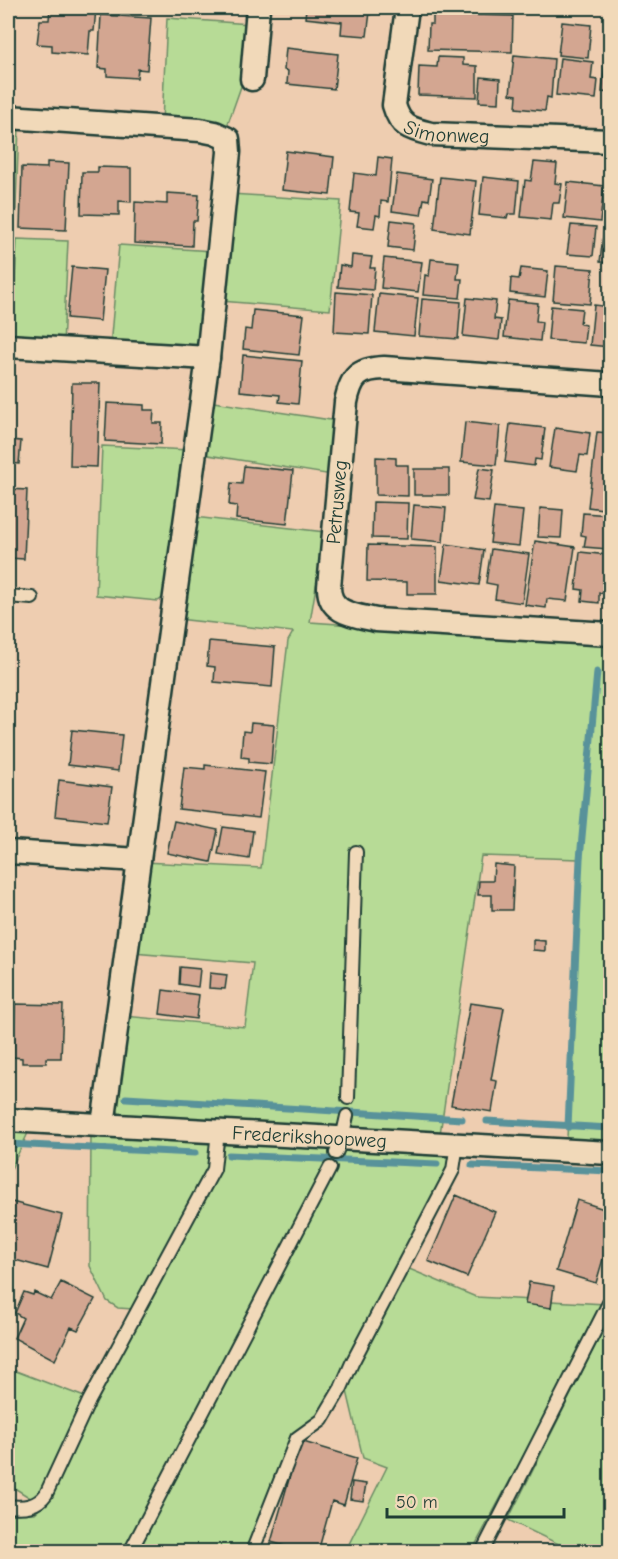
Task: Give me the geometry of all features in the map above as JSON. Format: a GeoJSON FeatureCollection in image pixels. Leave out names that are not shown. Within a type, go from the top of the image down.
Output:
{"type":"FeatureCollection","features":[{"type":"Feature","properties":{"kind":"street"},"geometry":{"type":"LineString","coordinates":[[252,79],[258,8]]}},
{"type":"Feature","properties":{"kind":"street","name":"Simonweg"},"geometry":{"type":"LineString","coordinates":[[407,8],[394,105],[397,115],[413,130],[431,134],[610,141]]}},
{"type":"Feature","properties":{"kind":"street"},"geometry":{"type":"LineString","coordinates":[[8,117],[200,130],[228,139],[229,152],[208,358],[104,1125]]}},
{"type":"Feature","properties":{"kind":"street"},"geometry":{"type":"LineString","coordinates":[[8,346],[208,358]]}},
{"type":"Feature","properties":{"kind":"street","name":"Petrusweg"},"geometry":{"type":"LineString","coordinates":[[610,384],[384,368],[370,369],[358,374],[350,384],[346,402],[329,587],[329,598],[335,606],[345,612],[376,620],[610,634]]}},
{"type":"Feature","properties":{"kind":"street"},"geometry":{"type":"LineString","coordinates":[[8,852],[139,860]]}},
{"type":"Feature","properties":{"kind":"street","name":"Frederikshoopweg"},"geometry":{"type":"LineString","coordinates":[[8,1120],[342,1136],[610,1153]]}},
{"type":"Feature","properties":{"kind":"lane"},"geometry":{"type":"LineString","coordinates":[[8,596],[32,598]]}},
{"type":"Feature","properties":{"kind":"lane"},"geometry":{"type":"LineString","coordinates":[[348,1098],[356,852]]}},
{"type":"Feature","properties":{"kind":"lane"},"geometry":{"type":"LineString","coordinates":[[8,1506],[29,1506],[41,1501],[46,1494],[89,1401],[214,1169],[218,1131]]}},
{"type":"Feature","properties":{"kind":"lane"},"geometry":{"type":"LineString","coordinates":[[252,1551],[297,1438],[322,1420],[341,1388],[453,1170],[457,1144]]}},
{"type":"Feature","properties":{"kind":"lane"},"geometry":{"type":"LineString","coordinates":[[130,1551],[330,1168]]}},
{"type":"Feature","properties":{"kind":"lane"},"geometry":{"type":"LineString","coordinates":[[482,1551],[610,1301]]}},
{"type":"Feature","properties":{"kind":"green space"},"geometry":{"type":"Polygon","coordinates":[[[8,8],[15,8],[10,110],[8,110],[8,8]]]}},
{"type":"Feature","properties":{"kind":"green space"},"geometry":{"type":"Polygon","coordinates":[[[167,18],[250,24],[244,78],[226,129],[162,122],[167,18]]]}},
{"type":"Feature","properties":{"kind":"green space"},"geometry":{"type":"Polygon","coordinates":[[[8,126],[19,127],[15,230],[8,230],[8,126]]]}},
{"type":"Feature","properties":{"kind":"green space"},"geometry":{"type":"Polygon","coordinates":[[[230,194],[341,201],[330,310],[221,301],[230,194]]]}},
{"type":"Feature","properties":{"kind":"green space"},"geometry":{"type":"Polygon","coordinates":[[[17,239],[68,241],[63,345],[12,343],[17,239]]]}},
{"type":"Feature","properties":{"kind":"green space"},"geometry":{"type":"Polygon","coordinates":[[[119,245],[213,251],[204,354],[110,347],[119,245]]]}},
{"type":"Feature","properties":{"kind":"green space"},"geometry":{"type":"Polygon","coordinates":[[[207,401],[337,421],[332,475],[202,454],[207,401]]]}},
{"type":"Feature","properties":{"kind":"green space"},"geometry":{"type":"Polygon","coordinates":[[[102,446],[190,450],[165,596],[158,601],[96,595],[102,446]]]}},
{"type":"Feature","properties":{"kind":"green space"},"geometry":{"type":"Polygon","coordinates":[[[194,517],[325,532],[310,622],[610,643],[610,1142],[567,1139],[579,859],[481,856],[440,1134],[120,1115],[115,1106],[124,1016],[245,1027],[253,963],[133,953],[144,862],[261,868],[288,641],[293,632],[178,619],[194,517]]]}},
{"type":"Feature","properties":{"kind":"green space"},"geometry":{"type":"Polygon","coordinates":[[[8,1132],[28,1133],[8,1175],[8,1132]]]}},
{"type":"Feature","properties":{"kind":"green space"},"geometry":{"type":"Polygon","coordinates":[[[91,1135],[213,1142],[210,1167],[133,1309],[118,1308],[107,1301],[90,1266],[91,1135]]]}},
{"type":"Feature","properties":{"kind":"green space"},"geometry":{"type":"Polygon","coordinates":[[[224,1143],[446,1153],[451,1159],[450,1169],[316,1419],[295,1438],[247,1551],[8,1551],[9,1513],[35,1513],[47,1501],[93,1404],[221,1168],[224,1143]]]}},
{"type":"Feature","properties":{"kind":"green space"},"geometry":{"type":"Polygon","coordinates":[[[407,1268],[476,1297],[605,1304],[472,1551],[345,1552],[387,1467],[363,1458],[347,1391],[354,1370],[407,1268]]]}},
{"type":"Feature","properties":{"kind":"green space"},"geometry":{"type":"Polygon","coordinates":[[[610,1316],[610,1551],[573,1551],[508,1520],[610,1316]]]}},
{"type":"Feature","properties":{"kind":"green space"},"geometry":{"type":"Polygon","coordinates":[[[8,1368],[87,1398],[41,1493],[32,1499],[8,1484],[8,1368]]]}},
{"type":"Feature","properties":{"kind":"building"},"geometry":{"type":"Polygon","coordinates":[[[50,8],[96,8],[94,31],[90,31],[88,55],[52,52],[52,45],[37,44],[40,20],[49,20],[50,8]]]}},
{"type":"Feature","properties":{"kind":"building"},"geometry":{"type":"Polygon","coordinates":[[[306,8],[346,8],[346,10],[370,12],[367,36],[341,34],[342,22],[305,18],[306,8]]]}},
{"type":"Feature","properties":{"kind":"building"},"geometry":{"type":"Polygon","coordinates":[[[433,14],[513,16],[512,52],[428,50],[429,24],[433,24],[433,14]]]}},
{"type":"Feature","properties":{"kind":"building"},"geometry":{"type":"Polygon","coordinates":[[[101,15],[151,18],[147,70],[138,69],[137,78],[107,76],[107,69],[98,68],[101,15]]]}},
{"type":"Feature","properties":{"kind":"building"},"geometry":{"type":"Polygon","coordinates":[[[562,22],[591,25],[588,58],[558,55],[562,22]]]}},
{"type":"Feature","properties":{"kind":"building"},"geometry":{"type":"Polygon","coordinates":[[[286,48],[338,54],[334,89],[287,84],[288,71],[284,70],[286,48]]]}},
{"type":"Feature","properties":{"kind":"building"},"geometry":{"type":"Polygon","coordinates":[[[514,55],[554,59],[551,98],[547,97],[545,111],[516,108],[517,95],[510,94],[514,55]]]}},
{"type":"Feature","properties":{"kind":"building"},"geometry":{"type":"Polygon","coordinates":[[[438,57],[463,58],[463,65],[477,66],[477,97],[418,95],[419,66],[437,67],[438,57]]]}},
{"type":"Feature","properties":{"kind":"building"},"geometry":{"type":"Polygon","coordinates":[[[560,58],[593,62],[591,79],[598,80],[596,99],[556,95],[560,58]]]}},
{"type":"Feature","properties":{"kind":"building"},"geometry":{"type":"Polygon","coordinates":[[[605,61],[610,61],[610,93],[602,92],[605,61]]]}},
{"type":"Feature","properties":{"kind":"building"},"geometry":{"type":"Polygon","coordinates":[[[481,77],[500,79],[499,103],[479,102],[481,77]]]}},
{"type":"Feature","properties":{"kind":"building"},"geometry":{"type":"Polygon","coordinates":[[[286,151],[334,157],[330,195],[282,190],[286,151]]]}},
{"type":"Feature","properties":{"kind":"building"},"geometry":{"type":"Polygon","coordinates":[[[378,157],[392,159],[388,202],[381,201],[380,216],[376,215],[374,228],[357,226],[359,213],[350,212],[354,173],[376,176],[378,157]]]}},
{"type":"Feature","properties":{"kind":"building"},"geometry":{"type":"Polygon","coordinates":[[[47,162],[69,163],[66,230],[20,228],[22,167],[47,168],[47,162]]]}},
{"type":"Feature","properties":{"kind":"building"},"geometry":{"type":"Polygon","coordinates":[[[534,162],[557,164],[555,183],[562,184],[559,203],[553,203],[551,220],[521,217],[525,180],[531,181],[534,162]]]}},
{"type":"Feature","properties":{"kind":"building"},"geometry":{"type":"Polygon","coordinates":[[[98,167],[131,168],[131,202],[119,201],[119,215],[81,214],[82,172],[98,172],[98,167]]]}},
{"type":"Feature","properties":{"kind":"building"},"geometry":{"type":"Polygon","coordinates":[[[397,174],[432,179],[429,200],[424,199],[421,215],[392,211],[397,174]]]}},
{"type":"Feature","properties":{"kind":"building"},"geometry":{"type":"Polygon","coordinates":[[[610,174],[610,263],[600,262],[610,174]]]}},
{"type":"Feature","properties":{"kind":"building"},"geometry":{"type":"Polygon","coordinates":[[[440,177],[476,181],[470,234],[434,229],[440,177]]]}},
{"type":"Feature","properties":{"kind":"building"},"geometry":{"type":"Polygon","coordinates":[[[483,177],[519,181],[516,214],[508,214],[507,218],[479,215],[483,177]]]}},
{"type":"Feature","properties":{"kind":"building"},"geometry":{"type":"Polygon","coordinates":[[[568,182],[604,186],[600,222],[564,218],[568,182]]]}},
{"type":"Feature","properties":{"kind":"building"},"geometry":{"type":"Polygon","coordinates":[[[167,193],[199,195],[197,221],[193,221],[192,246],[134,243],[135,202],[167,204],[167,193]]]}},
{"type":"Feature","properties":{"kind":"building"},"geometry":{"type":"Polygon","coordinates":[[[391,220],[416,223],[413,250],[388,247],[391,220]]]}},
{"type":"Feature","properties":{"kind":"building"},"geometry":{"type":"Polygon","coordinates":[[[571,225],[596,227],[593,256],[567,254],[571,225]]]}},
{"type":"Feature","properties":{"kind":"building"},"geometry":{"type":"Polygon","coordinates":[[[352,255],[372,257],[370,268],[375,268],[373,290],[338,287],[340,265],[351,267],[352,255]]]}},
{"type":"Feature","properties":{"kind":"building"},"geometry":{"type":"Polygon","coordinates":[[[384,258],[422,262],[418,292],[381,288],[384,258]]]}},
{"type":"Feature","properties":{"kind":"building"},"geometry":{"type":"Polygon","coordinates":[[[431,259],[459,262],[457,279],[462,279],[460,298],[423,295],[425,275],[429,276],[431,259]]]}},
{"type":"Feature","properties":{"kind":"building"},"geometry":{"type":"Polygon","coordinates":[[[556,266],[593,269],[590,304],[553,301],[556,266]]]}},
{"type":"Feature","properties":{"kind":"building"},"geometry":{"type":"Polygon","coordinates":[[[72,267],[105,270],[100,321],[67,318],[72,267]]]}},
{"type":"Feature","properties":{"kind":"building"},"geometry":{"type":"Polygon","coordinates":[[[521,268],[548,271],[545,297],[510,293],[511,278],[519,279],[521,268]]]}},
{"type":"Feature","properties":{"kind":"building"},"geometry":{"type":"Polygon","coordinates":[[[8,281],[11,281],[9,318],[8,318],[8,281]]]}},
{"type":"Feature","properties":{"kind":"building"},"geometry":{"type":"Polygon","coordinates":[[[336,292],[372,295],[369,334],[334,332],[336,292]]]}},
{"type":"Feature","properties":{"kind":"building"},"geometry":{"type":"Polygon","coordinates":[[[379,294],[418,298],[414,336],[375,332],[379,294]]]}},
{"type":"Feature","properties":{"kind":"building"},"geometry":{"type":"Polygon","coordinates":[[[467,298],[496,301],[494,319],[501,320],[499,340],[463,336],[467,298]]]}},
{"type":"Feature","properties":{"kind":"building"},"geometry":{"type":"Polygon","coordinates":[[[422,299],[461,302],[458,339],[419,336],[422,299]]]}},
{"type":"Feature","properties":{"kind":"building"},"geometry":{"type":"Polygon","coordinates":[[[508,300],[538,303],[536,321],[542,322],[540,341],[504,337],[508,300]]]}},
{"type":"Feature","properties":{"kind":"building"},"geometry":{"type":"Polygon","coordinates":[[[594,305],[610,307],[610,347],[590,345],[594,305]]]}},
{"type":"Feature","properties":{"kind":"building"},"geometry":{"type":"Polygon","coordinates":[[[551,306],[582,309],[580,324],[586,325],[584,343],[548,340],[551,306]]]}},
{"type":"Feature","properties":{"kind":"building"},"geometry":{"type":"Polygon","coordinates":[[[253,310],[304,315],[299,355],[243,349],[245,329],[251,330],[253,310]]]}},
{"type":"Feature","properties":{"kind":"building"},"geometry":{"type":"Polygon","coordinates":[[[243,355],[302,361],[298,404],[279,402],[280,395],[240,391],[243,355]]]}},
{"type":"Feature","properties":{"kind":"building"},"geometry":{"type":"Polygon","coordinates":[[[72,383],[100,383],[97,467],[70,466],[72,383]]]}},
{"type":"Feature","properties":{"kind":"building"},"geometry":{"type":"Polygon","coordinates":[[[107,403],[144,405],[144,410],[154,410],[153,423],[162,423],[161,444],[105,441],[107,403]]]}},
{"type":"Feature","properties":{"kind":"building"},"geometry":{"type":"Polygon","coordinates":[[[8,421],[11,422],[10,440],[21,441],[19,464],[8,463],[8,421]]]}},
{"type":"Feature","properties":{"kind":"building"},"geometry":{"type":"Polygon","coordinates":[[[465,422],[500,426],[496,465],[461,462],[465,422]]]}},
{"type":"Feature","properties":{"kind":"building"},"geometry":{"type":"Polygon","coordinates":[[[510,424],[545,428],[541,460],[535,459],[534,466],[505,462],[510,424]]]}},
{"type":"Feature","properties":{"kind":"building"},"geometry":{"type":"Polygon","coordinates":[[[555,428],[590,433],[587,456],[580,455],[577,471],[549,467],[555,428]]]}},
{"type":"Feature","properties":{"kind":"building"},"geometry":{"type":"Polygon","coordinates":[[[597,432],[610,433],[610,510],[588,507],[597,432]]]}},
{"type":"Feature","properties":{"kind":"building"},"geometry":{"type":"Polygon","coordinates":[[[376,457],[396,458],[396,465],[408,465],[408,496],[376,495],[376,457]]]}},
{"type":"Feature","properties":{"kind":"building"},"geometry":{"type":"Polygon","coordinates":[[[244,466],[293,471],[287,524],[236,519],[237,506],[229,505],[231,483],[242,484],[244,466]]]}},
{"type":"Feature","properties":{"kind":"building"},"geometry":{"type":"Polygon","coordinates":[[[479,468],[494,470],[489,502],[473,500],[479,468]]]}},
{"type":"Feature","properties":{"kind":"building"},"geometry":{"type":"Polygon","coordinates":[[[414,469],[449,469],[449,495],[414,495],[414,469]]]}},
{"type":"Feature","properties":{"kind":"building"},"geometry":{"type":"Polygon","coordinates":[[[8,489],[27,490],[24,559],[8,558],[8,489]]]}},
{"type":"Feature","properties":{"kind":"building"},"geometry":{"type":"Polygon","coordinates":[[[373,502],[408,503],[407,539],[372,538],[373,502]]]}},
{"type":"Feature","properties":{"kind":"building"},"geometry":{"type":"Polygon","coordinates":[[[414,505],[446,508],[443,542],[411,539],[414,505]]]}},
{"type":"Feature","properties":{"kind":"building"},"geometry":{"type":"Polygon","coordinates":[[[494,508],[523,511],[519,546],[490,543],[494,508]]]}},
{"type":"Feature","properties":{"kind":"building"},"geometry":{"type":"Polygon","coordinates":[[[540,508],[563,510],[561,538],[538,537],[540,508]]]}},
{"type":"Feature","properties":{"kind":"building"},"geometry":{"type":"Polygon","coordinates":[[[583,513],[610,515],[608,549],[584,547],[586,536],[581,535],[583,513]]]}},
{"type":"Feature","properties":{"kind":"building"},"geometry":{"type":"Polygon","coordinates":[[[535,541],[575,547],[567,601],[547,599],[546,608],[525,605],[535,541]]]}},
{"type":"Feature","properties":{"kind":"building"},"geometry":{"type":"Polygon","coordinates":[[[446,544],[484,550],[479,585],[441,580],[446,544]]]}},
{"type":"Feature","properties":{"kind":"building"},"geometry":{"type":"Polygon","coordinates":[[[368,545],[437,547],[437,594],[407,594],[407,582],[367,581],[368,545]]]}},
{"type":"Feature","properties":{"kind":"building"},"geometry":{"type":"Polygon","coordinates":[[[491,549],[529,554],[522,603],[495,599],[497,585],[486,583],[491,549]]]}},
{"type":"Feature","properties":{"kind":"building"},"geometry":{"type":"Polygon","coordinates":[[[580,552],[608,555],[609,594],[599,593],[599,603],[582,601],[583,590],[576,589],[580,552]]]}},
{"type":"Feature","properties":{"kind":"building"},"geometry":{"type":"Polygon","coordinates":[[[209,641],[275,647],[272,687],[214,682],[215,667],[207,666],[209,641]]]}},
{"type":"Feature","properties":{"kind":"building"},"geometry":{"type":"Polygon","coordinates":[[[251,723],[274,725],[271,764],[249,762],[249,758],[241,757],[243,731],[250,732],[251,723]]]}},
{"type":"Feature","properties":{"kind":"building"},"geometry":{"type":"Polygon","coordinates":[[[72,730],[122,735],[118,771],[68,765],[72,730]]]}},
{"type":"Feature","properties":{"kind":"building"},"geometry":{"type":"Polygon","coordinates":[[[205,765],[265,772],[259,818],[179,809],[184,767],[205,769],[205,765]]]}},
{"type":"Feature","properties":{"kind":"building"},"geometry":{"type":"Polygon","coordinates":[[[59,780],[112,787],[107,822],[55,816],[59,780]]]}},
{"type":"Feature","properties":{"kind":"building"},"geometry":{"type":"Polygon","coordinates":[[[174,821],[218,830],[211,862],[167,853],[174,821]]]}},
{"type":"Feature","properties":{"kind":"building"},"geometry":{"type":"Polygon","coordinates":[[[223,827],[253,831],[249,859],[218,854],[223,827]]]}},
{"type":"Feature","properties":{"kind":"building"},"geometry":{"type":"Polygon","coordinates":[[[494,864],[514,866],[512,910],[492,910],[492,895],[478,895],[479,881],[493,881],[494,864]]]}},
{"type":"Feature","properties":{"kind":"building"},"geometry":{"type":"Polygon","coordinates":[[[533,940],[545,941],[545,951],[533,950],[533,940]]]}},
{"type":"Feature","properties":{"kind":"building"},"geometry":{"type":"Polygon","coordinates":[[[180,967],[200,969],[198,987],[179,984],[180,967]]]}},
{"type":"Feature","properties":{"kind":"building"},"geometry":{"type":"Polygon","coordinates":[[[210,973],[227,975],[225,989],[209,988],[210,973]]]}},
{"type":"Feature","properties":{"kind":"building"},"geometry":{"type":"Polygon","coordinates":[[[8,977],[13,977],[12,1003],[8,1003],[8,977]]]}},
{"type":"Feature","properties":{"kind":"building"},"geometry":{"type":"Polygon","coordinates":[[[163,990],[199,995],[196,1019],[160,1014],[163,990]]]}},
{"type":"Feature","properties":{"kind":"building"},"geometry":{"type":"Polygon","coordinates":[[[470,1003],[504,1008],[491,1080],[497,1081],[492,1112],[451,1105],[470,1003]]]}},
{"type":"Feature","properties":{"kind":"building"},"geometry":{"type":"Polygon","coordinates":[[[15,1004],[63,1005],[61,1058],[46,1058],[46,1063],[22,1063],[22,1058],[13,1057],[15,1004]]]}},
{"type":"Feature","properties":{"kind":"building"},"geometry":{"type":"Polygon","coordinates":[[[610,1075],[610,1093],[605,1084],[610,1075]]]}},
{"type":"Feature","properties":{"kind":"building"},"geometry":{"type":"Polygon","coordinates":[[[456,1195],[495,1212],[467,1277],[428,1261],[456,1195]]]}},
{"type":"Feature","properties":{"kind":"building"},"geometry":{"type":"Polygon","coordinates":[[[577,1200],[610,1211],[610,1235],[596,1283],[556,1271],[577,1200]]]}},
{"type":"Feature","properties":{"kind":"building"},"geometry":{"type":"Polygon","coordinates":[[[8,1201],[62,1215],[48,1269],[8,1258],[8,1201]]]}},
{"type":"Feature","properties":{"kind":"building"},"geometry":{"type":"Polygon","coordinates":[[[61,1282],[95,1299],[78,1330],[71,1327],[55,1360],[14,1338],[23,1318],[15,1313],[24,1292],[33,1295],[34,1292],[51,1300],[61,1282]]]}},
{"type":"Feature","properties":{"kind":"building"},"geometry":{"type":"Polygon","coordinates":[[[529,1282],[554,1286],[551,1308],[525,1304],[529,1282]]]}},
{"type":"Feature","properties":{"kind":"building"},"geometry":{"type":"Polygon","coordinates":[[[300,1441],[357,1458],[344,1505],[332,1501],[318,1552],[305,1552],[271,1542],[300,1441]]]}},
{"type":"Feature","properties":{"kind":"building"},"geometry":{"type":"Polygon","coordinates":[[[352,1482],[366,1484],[363,1501],[350,1499],[352,1482]]]}},
{"type":"Feature","properties":{"kind":"waterway"},"geometry":{"type":"LineString","coordinates":[[568,1127],[580,859],[597,672]]}},
{"type":"Feature","properties":{"kind":"waterway"},"geometry":{"type":"LineString","coordinates":[[126,1098],[462,1119]]}},
{"type":"Feature","properties":{"kind":"waterway"},"geometry":{"type":"LineString","coordinates":[[487,1121],[610,1128]]}},
{"type":"Feature","properties":{"kind":"waterway"},"geometry":{"type":"LineString","coordinates":[[8,1144],[195,1153]]}},
{"type":"Feature","properties":{"kind":"waterway"},"geometry":{"type":"LineString","coordinates":[[229,1155],[437,1164]]}},
{"type":"Feature","properties":{"kind":"waterway"},"geometry":{"type":"LineString","coordinates":[[472,1165],[610,1171]]}}]}
